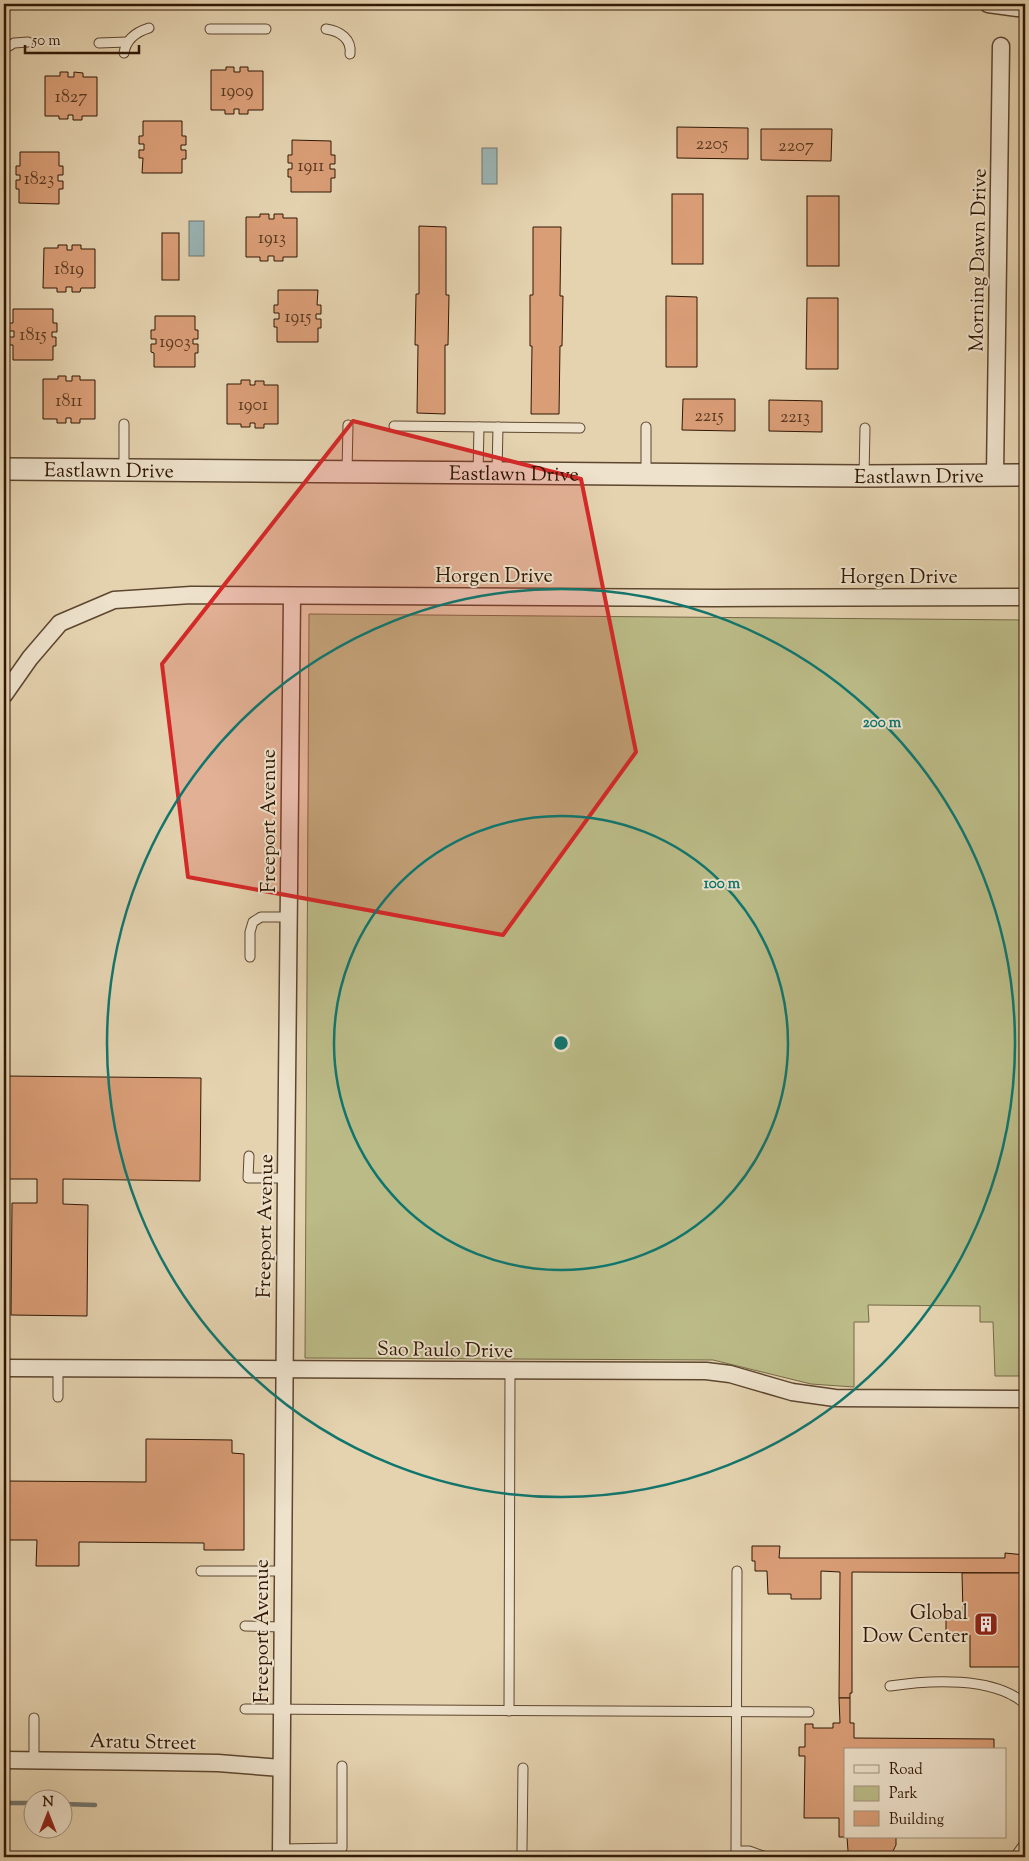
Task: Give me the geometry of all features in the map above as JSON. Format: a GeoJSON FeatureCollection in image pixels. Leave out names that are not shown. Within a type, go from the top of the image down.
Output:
{"type":"FeatureCollection","features":[{"type":"Feature","properties":{"kind":"street"},"geometry":{"type":"LineString","coordinates":[[988,4],[1025,9]]}},
{"type":"Feature","properties":{"kind":"street","name":"Morning Dawn Drive"},"geometry":{"type":"LineString","coordinates":[[995,475],[1001,46]]}},
{"type":"Feature","properties":{"kind":"street","name":"Eastlawn Drive"},"geometry":{"type":"LineString","coordinates":[[4,469],[864,476],[1025,475]]}},
{"type":"Feature","properties":{"kind":"street","name":"Horgen Drive"},"geometry":{"type":"LineString","coordinates":[[4,695],[30,658],[60,623],[114,600],[191,595],[1025,597]]}},
{"type":"Feature","properties":{"kind":"street","name":"Freeport Avenue"},"geometry":{"type":"LineString","coordinates":[[281,1853],[292,596]]}},
{"type":"Feature","properties":{"kind":"street","name":"Sao Paulo Drive"},"geometry":{"type":"LineString","coordinates":[[4,1368],[706,1371],[730,1374],[792,1392],[812,1395],[883,1399],[1025,1399]]}},
{"type":"Feature","properties":{"kind":"street","name":"Aratu Street"},"geometry":{"type":"LineString","coordinates":[[4,1760],[180,1762],[281,1768]]}},
{"type":"Feature","properties":{"kind":"lane"},"geometry":{"type":"LineString","coordinates":[[124,53],[127,42],[141,31],[149,28]]}},
{"type":"Feature","properties":{"kind":"lane"},"geometry":{"type":"LineString","coordinates":[[210,29],[266,29]]}},
{"type":"Feature","properties":{"kind":"lane"},"geometry":{"type":"LineString","coordinates":[[326,29],[334,30],[343,35],[351,47],[350,54]]}},
{"type":"Feature","properties":{"kind":"lane"},"geometry":{"type":"LineString","coordinates":[[4,48],[14,42],[28,42]]}},
{"type":"Feature","properties":{"kind":"lane"},"geometry":{"type":"LineString","coordinates":[[99,42],[127,42]]}},
{"type":"Feature","properties":{"kind":"lane"},"geometry":{"type":"LineString","coordinates":[[124,424],[124,469]]}},
{"type":"Feature","properties":{"kind":"lane"},"geometry":{"type":"LineString","coordinates":[[347,471],[348,426]]}},
{"type":"Feature","properties":{"kind":"lane"},"geometry":{"type":"LineString","coordinates":[[394,426],[580,428]]}},
{"type":"Feature","properties":{"kind":"lane"},"geometry":{"type":"LineString","coordinates":[[479,427],[488,472]]}},
{"type":"Feature","properties":{"kind":"lane"},"geometry":{"type":"LineString","coordinates":[[646,427],[646,474]]}},
{"type":"Feature","properties":{"kind":"lane"},"geometry":{"type":"LineString","coordinates":[[488,472],[498,428]]}},
{"type":"Feature","properties":{"kind":"lane"},"geometry":{"type":"LineString","coordinates":[[864,476],[865,428]]}},
{"type":"Feature","properties":{"kind":"lane"},"geometry":{"type":"LineString","coordinates":[[250,957],[250,932],[253,922],[261,917],[289,916]]}},
{"type":"Feature","properties":{"kind":"lane"},"geometry":{"type":"LineString","coordinates":[[249,1156],[248,1178],[286,1178]]}},
{"type":"Feature","properties":{"kind":"lane"},"geometry":{"type":"LineString","coordinates":[[58,1368],[58,1397]]}},
{"type":"Feature","properties":{"kind":"lane"},"geometry":{"type":"LineString","coordinates":[[509,1711],[510,1370]]}},
{"type":"Feature","properties":{"kind":"lane"},"geometry":{"type":"LineString","coordinates":[[201,1571],[283,1571]]}},
{"type":"Feature","properties":{"kind":"lane"},"geometry":{"type":"LineString","coordinates":[[738,1571],[736,1851],[749,1851],[766,1857]]}},
{"type":"Feature","properties":{"kind":"lane"},"geometry":{"type":"LineString","coordinates":[[245,1626],[282,1626]]}},
{"type":"Feature","properties":{"kind":"lane"},"geometry":{"type":"LineString","coordinates":[[890,1686],[955,1682],[1009,1692],[1025,1704]]}},
{"type":"Feature","properties":{"kind":"lane"},"geometry":{"type":"LineString","coordinates":[[244,1709],[809,1712]]}},
{"type":"Feature","properties":{"kind":"lane"},"geometry":{"type":"LineString","coordinates":[[34,1718],[34,1761]]}},
{"type":"Feature","properties":{"kind":"lane"},"geometry":{"type":"LineString","coordinates":[[281,1853],[342,1848],[342,1766]]}},
{"type":"Feature","properties":{"kind":"lane"},"geometry":{"type":"LineString","coordinates":[[522,1768],[522,1850]]}},
{"type":"Feature","properties":{"kind":"lane"},"geometry":{"type":"LineString","coordinates":[[1015,1857],[1025,1843]]}},
{"type":"Feature","properties":{"kind":"highlighted area"},"geometry":{"type":"Polygon","coordinates":[[[353,421],[581,479],[636,752],[503,935],[188,877],[162,664],[353,421]]]}},
{"type":"Feature","properties":{"kind":"green space"},"geometry":{"type":"Polygon","coordinates":[[[309,614],[1025,620],[1025,1376],[995,1376],[993,1322],[980,1322],[980,1306],[868,1305],[869,1322],[854,1322],[854,1387],[811,1384],[713,1360],[305,1358],[309,614]]]}},
{"type":"Feature","properties":{"kind":"water"},"geometry":{"type":"Polygon","coordinates":[[[482,148],[497,148],[497,184],[482,184],[482,148]]]}},
{"type":"Feature","properties":{"kind":"water"},"geometry":{"type":"Polygon","coordinates":[[[189,221],[204,221],[204,256],[189,256],[189,221]]]}},
{"type":"Feature","properties":{"kind":"building"},"geometry":{"type":"Polygon","coordinates":[[[226,67],[234,67],[234,72],[240,72],[240,67],[248,67],[248,71],[263,71],[263,110],[248,110],[248,114],[239,114],[239,109],[234,109],[234,114],[225,114],[225,110],[211,110],[211,70],[226,70],[226,67]]]}},
{"type":"Feature","properties":{"kind":"building"},"geometry":{"type":"Polygon","coordinates":[[[60,72],[68,72],[68,77],[74,77],[74,72],[83,73],[83,77],[97,77],[97,116],[82,116],[82,120],[73,120],[73,115],[68,115],[68,119],[59,119],[59,116],[45,116],[45,76],[60,76],[60,72]]]}},
{"type":"Feature","properties":{"kind":"building"},"geometry":{"type":"Polygon","coordinates":[[[143,121],[182,121],[182,136],[186,136],[186,145],[181,145],[181,150],[186,150],[186,159],[182,159],[182,173],[142,173],[143,158],[139,158],[139,150],[144,150],[144,144],[139,144],[139,136],[143,136],[143,121]]]}},
{"type":"Feature","properties":{"kind":"building"},"geometry":{"type":"Polygon","coordinates":[[[677,127],[748,128],[748,159],[677,158],[677,127]]]}},
{"type":"Feature","properties":{"kind":"building"},"geometry":{"type":"Polygon","coordinates":[[[761,129],[832,129],[831,161],[761,160],[761,129]]]}},
{"type":"Feature","properties":{"kind":"building"},"geometry":{"type":"Polygon","coordinates":[[[292,140],[331,141],[331,155],[335,155],[335,164],[330,164],[330,169],[335,169],[335,178],[331,178],[331,192],[291,192],[291,177],[288,177],[288,169],[292,169],[292,163],[288,163],[288,155],[292,155],[292,140]]]}},
{"type":"Feature","properties":{"kind":"building"},"geometry":{"type":"Polygon","coordinates":[[[20,152],[59,152],[59,166],[63,166],[63,175],[58,175],[58,181],[63,181],[63,189],[59,189],[59,204],[19,203],[19,189],[16,189],[16,180],[20,180],[20,175],[16,175],[16,166],[20,166],[20,152]]]}},
{"type":"Feature","properties":{"kind":"building"},"geometry":{"type":"Polygon","coordinates":[[[672,194],[703,194],[703,264],[672,264],[672,194]]]}},
{"type":"Feature","properties":{"kind":"building"},"geometry":{"type":"Polygon","coordinates":[[[807,196],[839,196],[839,266],[807,266],[807,196]]]}},
{"type":"Feature","properties":{"kind":"building"},"geometry":{"type":"Polygon","coordinates":[[[260,214],[269,214],[269,219],[274,219],[274,214],[283,214],[283,218],[297,218],[297,257],[283,257],[283,261],[274,261],[274,256],[268,256],[268,261],[260,261],[260,257],[246,257],[246,217],[260,217],[260,214]]]}},
{"type":"Feature","properties":{"kind":"building"},"geometry":{"type":"Polygon","coordinates":[[[419,226],[446,227],[446,295],[449,295],[448,345],[445,345],[445,414],[417,413],[418,345],[415,345],[416,294],[419,294],[419,226]]]}},
{"type":"Feature","properties":{"kind":"building"},"geometry":{"type":"Polygon","coordinates":[[[533,227],[561,227],[560,296],[563,296],[559,414],[531,414],[532,346],[530,346],[530,295],[533,295],[533,227]]]}},
{"type":"Feature","properties":{"kind":"building"},"geometry":{"type":"Polygon","coordinates":[[[162,233],[179,233],[179,280],[162,280],[162,233]]]}},
{"type":"Feature","properties":{"kind":"building"},"geometry":{"type":"Polygon","coordinates":[[[58,245],[67,245],[67,250],[72,250],[72,245],[81,245],[81,249],[95,249],[95,288],[81,288],[80,292],[72,292],[72,287],[66,287],[66,292],[57,292],[57,288],[43,288],[44,248],[58,248],[58,245]]]}},
{"type":"Feature","properties":{"kind":"building"},"geometry":{"type":"Polygon","coordinates":[[[278,290],[318,290],[317,305],[321,305],[321,314],[316,314],[316,319],[321,319],[321,328],[318,328],[318,342],[277,342],[277,327],[274,327],[274,319],[279,319],[279,313],[274,313],[274,305],[278,305],[278,290]]]}},
{"type":"Feature","properties":{"kind":"building"},"geometry":{"type":"Polygon","coordinates":[[[666,296],[697,297],[697,367],[666,367],[666,296]]]}},
{"type":"Feature","properties":{"kind":"building"},"geometry":{"type":"Polygon","coordinates":[[[807,298],[838,298],[838,369],[806,369],[807,298]]]}},
{"type":"Feature","properties":{"kind":"building"},"geometry":{"type":"Polygon","coordinates":[[[13,309],[53,309],[53,323],[57,323],[57,332],[52,332],[52,337],[56,337],[56,346],[53,346],[53,360],[13,360],[13,345],[9,345],[9,337],[14,337],[14,331],[9,331],[9,323],[13,323],[13,309]]]}},
{"type":"Feature","properties":{"kind":"building"},"geometry":{"type":"Polygon","coordinates":[[[155,316],[195,316],[195,330],[198,330],[198,339],[193,339],[193,344],[198,344],[198,353],[195,353],[195,367],[154,367],[154,353],[151,352],[151,344],[156,344],[156,339],[151,339],[151,330],[155,330],[155,316]]]}},
{"type":"Feature","properties":{"kind":"building"},"geometry":{"type":"Polygon","coordinates":[[[58,376],[66,376],[66,381],[72,381],[72,376],[80,376],[80,380],[95,380],[95,419],[80,419],[80,423],[71,423],[71,418],[66,418],[66,423],[57,423],[57,419],[43,419],[43,379],[58,379],[58,376]]]}},
{"type":"Feature","properties":{"kind":"building"},"geometry":{"type":"Polygon","coordinates":[[[241,380],[250,380],[250,385],[255,385],[255,381],[264,381],[264,385],[278,385],[278,424],[264,424],[264,428],[255,428],[255,423],[250,423],[250,427],[241,427],[241,424],[227,424],[227,384],[241,384],[241,380]]]}},
{"type":"Feature","properties":{"kind":"building"},"geometry":{"type":"Polygon","coordinates":[[[683,399],[735,399],[735,431],[682,430],[683,399]]]}},
{"type":"Feature","properties":{"kind":"building"},"geometry":{"type":"Polygon","coordinates":[[[769,400],[822,401],[822,432],[769,431],[769,400]]]}},
{"type":"Feature","properties":{"kind":"building"},"geometry":{"type":"Polygon","coordinates":[[[4,1076],[201,1078],[200,1181],[63,1179],[63,1204],[88,1205],[87,1316],[11,1315],[12,1203],[37,1203],[37,1179],[4,1179],[4,1076]]]}},
{"type":"Feature","properties":{"kind":"building"},"geometry":{"type":"Polygon","coordinates":[[[146,1439],[232,1440],[232,1453],[244,1454],[244,1550],[204,1550],[204,1543],[79,1542],[79,1566],[36,1566],[37,1540],[4,1540],[4,1481],[146,1482],[146,1439]]]}},
{"type":"Feature","properties":{"kind":"building"},"geometry":{"type":"Polygon","coordinates":[[[752,1546],[780,1546],[779,1558],[1005,1558],[1005,1553],[1025,1555],[1025,1573],[852,1572],[852,1693],[850,1693],[850,1698],[839,1698],[840,1572],[821,1571],[821,1599],[791,1599],[791,1594],[768,1594],[767,1571],[755,1571],[755,1561],[752,1561],[752,1546]]]}},
{"type":"Feature","properties":{"kind":"building","name":"Global Dow Center"},"geometry":{"type":"Polygon","coordinates":[[[962,1573],[1025,1573],[1025,1667],[970,1667],[970,1635],[946,1635],[946,1613],[963,1613],[962,1573]]]}},
{"type":"Feature","properties":{"kind":"building"},"geometry":{"type":"Polygon","coordinates":[[[839,1698],[850,1698],[850,1723],[854,1723],[854,1738],[994,1739],[994,1748],[844,1748],[844,1837],[839,1837],[839,1818],[804,1818],[805,1756],[799,1756],[799,1747],[805,1747],[805,1724],[813,1724],[813,1728],[833,1728],[833,1723],[840,1723],[839,1698]]]}},
{"type":"Feature","properties":{"kind":"building"},"geometry":{"type":"Polygon","coordinates":[[[847,1838],[896,1838],[896,1845],[890,1857],[852,1857],[848,1851],[847,1838]]]}},
{"type":"Feature","properties":{"kind":"waterway"},"geometry":{"type":"LineString","coordinates":[[4,1803],[22,1803]]}},
{"type":"Feature","properties":{"kind":"waterway"},"geometry":{"type":"LineString","coordinates":[[72,1804],[95,1805]]}},
{"type":"Feature","properties":{"kind":"place","name":"Global Dow Center"},"geometry":{"type":"Point","coordinates":[986,1624]}}]}
